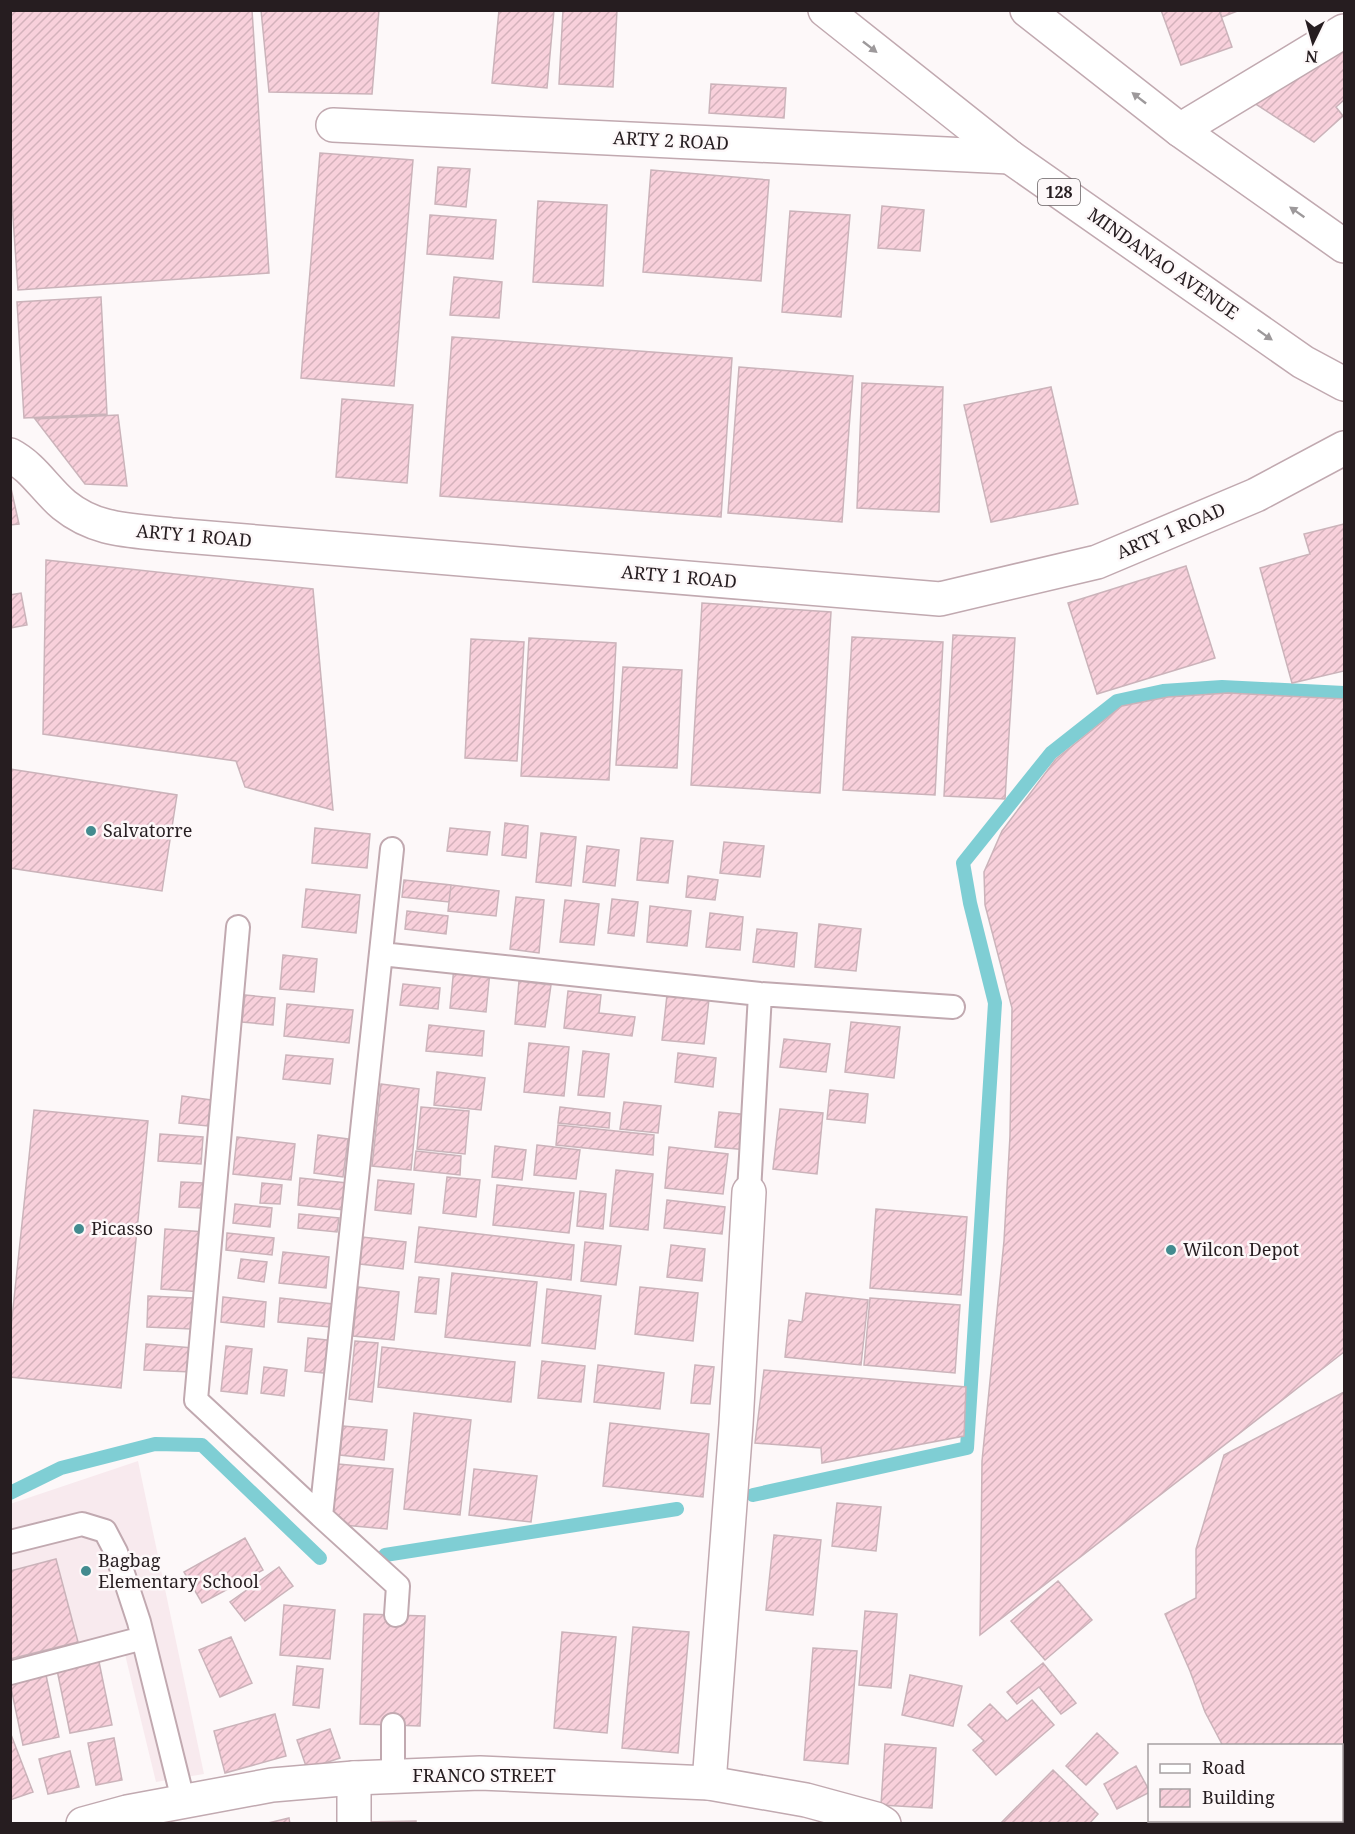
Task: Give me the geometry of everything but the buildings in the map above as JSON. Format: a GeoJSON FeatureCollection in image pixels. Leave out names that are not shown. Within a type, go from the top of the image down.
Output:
{"type":"FeatureCollection","features":[{"type":"Feature","properties":{"kind":"street","name":"MINDANAO AVENUE"},"geometry":{"type":"LineString","coordinates":[[825,10],[1010,158],[1303,362],[1344,384]]}},
{"type":"Feature","properties":{"kind":"street"},"geometry":{"type":"LineString","coordinates":[[1027,10],[1180,130],[1344,246]]}},
{"type":"Feature","properties":{"kind":"street"},"geometry":{"type":"LineString","coordinates":[[1180,130],[1344,31]]}},
{"type":"Feature","properties":{"kind":"street","name":"ARTY 2 ROAD"},"geometry":{"type":"LineString","coordinates":[[333,125],[1010,158]]}},
{"type":"Feature","properties":{"kind":"street","name":"MINDANAO AVENUE"},"geometry":{"type":"LineString","coordinates":[[1303,362],[1344,400]]}},
{"type":"Feature","properties":{"kind":"street","name":"ARTY 1 ROAD"},"geometry":{"type":"LineString","coordinates":[[10,455],[24,462],[64,504],[83,518],[105,527],[173,535],[940,599],[1097,562],[1256,495],[1344,448]]}},
{"type":"Feature","properties":{"kind":"street"},"geometry":{"type":"LineString","coordinates":[[709,1783],[736,1424],[749,1192]]}},
{"type":"Feature","properties":{"kind":"street","name":"FRANCO STREET"},"geometry":{"type":"LineString","coordinates":[[83,1824],[183,1800],[272,1785],[354,1778],[480,1773],[709,1783],[806,1800],[876,1819],[884,1824]]}},
{"type":"Feature","properties":{"kind":"street"},"geometry":{"type":"LineString","coordinates":[[354,1778],[354,1824]]}},
{"type":"Feature","properties":{"kind":"lane"},"geometry":{"type":"LineString","coordinates":[[321,1516],[392,849]]}},
{"type":"Feature","properties":{"kind":"lane"},"geometry":{"type":"LineString","coordinates":[[238,927],[196,1400],[398,1586],[396,1615]]}},
{"type":"Feature","properties":{"kind":"lane"},"geometry":{"type":"LineString","coordinates":[[381,954],[760,994],[953,1008]]}},
{"type":"Feature","properties":{"kind":"lane"},"geometry":{"type":"LineString","coordinates":[[749,1192],[760,994]]}},
{"type":"Feature","properties":{"kind":"lane"},"geometry":{"type":"LineString","coordinates":[[10,1542],[82,1524],[105,1531],[116,1552],[142,1638],[183,1800]]}},
{"type":"Feature","properties":{"kind":"lane"},"geometry":{"type":"LineString","coordinates":[[10,1673],[142,1638]]}},
{"type":"Feature","properties":{"kind":"lane"},"geometry":{"type":"LineString","coordinates":[[393,1725],[393,1776]]}},
{"type":"Feature","properties":{"kind":"shaded area","name":"Bagbag Elementary School"},"geometry":{"type":"Polygon","coordinates":[[[138,1461],[204,1774],[156,1782],[121,1638],[11,1666],[10,1504],[138,1461]]]}},
{"type":"Feature","properties":{"kind":"waterway"},"geometry":{"type":"LineString","coordinates":[[753,1495],[967,1448],[995,1003],[970,903],[963,863],[1051,753],[1117,701],[1163,691],[1222,687],[1344,693]]}},
{"type":"Feature","properties":{"kind":"waterway"},"geometry":{"type":"LineString","coordinates":[[10,1493],[61,1468],[155,1444],[202,1445],[320,1558]]}},
{"type":"Feature","properties":{"kind":"waterway"},"geometry":{"type":"LineString","coordinates":[[385,1555],[677,1509]]}},
{"type":"Feature","properties":{"kind":"place","name":"Salvatorre"},"geometry":{"type":"Point","coordinates":[91,831]}},
{"type":"Feature","properties":{"kind":"place","name":"Picasso"},"geometry":{"type":"Point","coordinates":[79,1229]}},
{"type":"Feature","properties":{"kind":"place","name":"Wilcon Depot"},"geometry":{"type":"Point","coordinates":[1171,1250]}},
{"type":"Feature","properties":{"kind":"place","name":"Bagbag Elementary School"},"geometry":{"type":"Point","coordinates":[86,1571]}}]}
